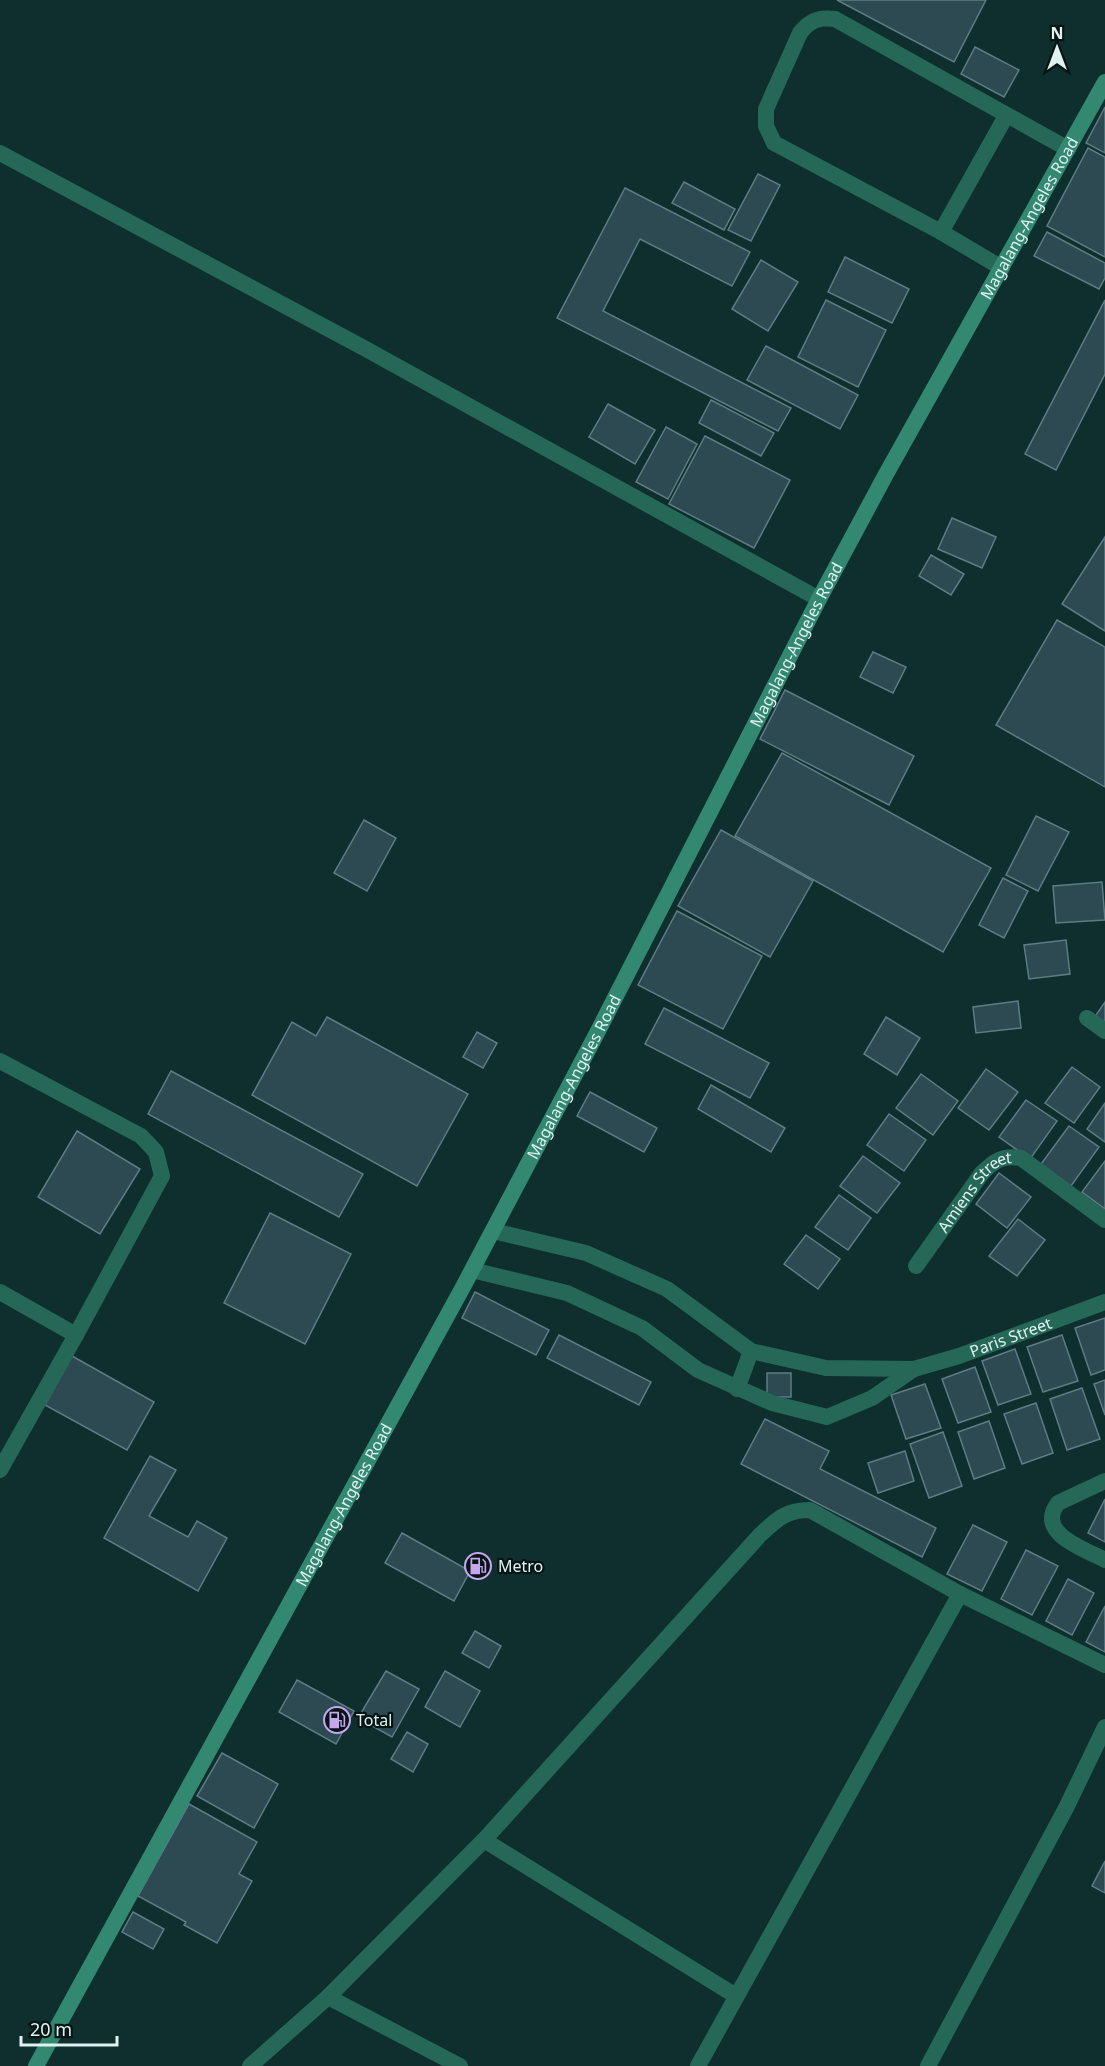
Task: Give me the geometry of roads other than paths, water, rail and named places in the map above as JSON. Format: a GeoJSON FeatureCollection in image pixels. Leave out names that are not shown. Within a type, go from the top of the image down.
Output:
{"type":"FeatureCollection","features":[{"type":"Feature","properties":{"kind":"main road","name":"Magalang-Angeles Road"},"geometry":{"type":"LineString","coordinates":[[36,2066],[255,1670],[493,1231],[890,466],[1105,82]]}},
{"type":"Feature","properties":{"kind":"street"},"geometry":{"type":"LineString","coordinates":[[1002,268],[941,232],[774,142],[766,126],[766,109],[800,33],[808,22],[822,17],[835,19],[1068,149]]}},
{"type":"Feature","properties":{"kind":"street"},"geometry":{"type":"LineString","coordinates":[[941,232],[1006,116]]}},
{"type":"Feature","properties":{"kind":"street"},"geometry":{"type":"LineString","coordinates":[[0,153],[364,348],[819,599]]}},
{"type":"Feature","properties":{"kind":"street"},"geometry":{"type":"LineString","coordinates":[[1087,1018],[1105,1031]]}},
{"type":"Feature","properties":{"kind":"street"},"geometry":{"type":"LineString","coordinates":[[0,1061],[141,1136],[156,1152],[162,1176],[0,1470]]}},
{"type":"Feature","properties":{"kind":"street","name":"Amiens Street"},"geometry":{"type":"LineString","coordinates":[[916,1266],[982,1173],[994,1162],[1007,1156],[1021,1158],[1105,1220]]}},
{"type":"Feature","properties":{"kind":"street"},"geometry":{"type":"LineString","coordinates":[[493,1231],[586,1253],[667,1289],[751,1351],[826,1368],[914,1370]]}},
{"type":"Feature","properties":{"kind":"street"},"geometry":{"type":"LineString","coordinates":[[472,1270],[567,1293],[642,1328],[698,1370],[737,1389],[772,1403],[827,1417],[872,1398],[914,1370]]}},
{"type":"Feature","properties":{"kind":"street"},"geometry":{"type":"LineString","coordinates":[[0,1293],[76,1335]]}},
{"type":"Feature","properties":{"kind":"street","name":"Paris Street"},"geometry":{"type":"LineString","coordinates":[[914,1370],[959,1356],[1105,1302]]}},
{"type":"Feature","properties":{"kind":"street"},"geometry":{"type":"LineString","coordinates":[[737,1389],[751,1351]]}},
{"type":"Feature","properties":{"kind":"street"},"geometry":{"type":"LineString","coordinates":[[1105,1481],[1058,1503],[1054,1508],[1052,1519],[1053,1527],[1062,1538],[1105,1560]]}},
{"type":"Feature","properties":{"kind":"street"},"geometry":{"type":"LineString","coordinates":[[250,2066],[328,1997],[484,1840],[759,1536],[774,1521],[792,1510],[810,1510],[960,1594],[1105,1665]]}},
{"type":"Feature","properties":{"kind":"street"},"geometry":{"type":"LineString","coordinates":[[698,2066],[960,1594]]}},
{"type":"Feature","properties":{"kind":"street"},"geometry":{"type":"LineString","coordinates":[[928,2066],[1066,1808],[1105,1727]]}},
{"type":"Feature","properties":{"kind":"street"},"geometry":{"type":"LineString","coordinates":[[484,1840],[736,1996]]}},
{"type":"Feature","properties":{"kind":"street"},"geometry":{"type":"LineString","coordinates":[[328,1997],[460,2066]]}},
{"type":"Feature","properties":{"kind":"place","name":"Metro"},"geometry":{"type":"Point","coordinates":[478,1566]}},
{"type":"Feature","properties":{"kind":"place","name":"Total"},"geometry":{"type":"Point","coordinates":[337,1720]}}]}
